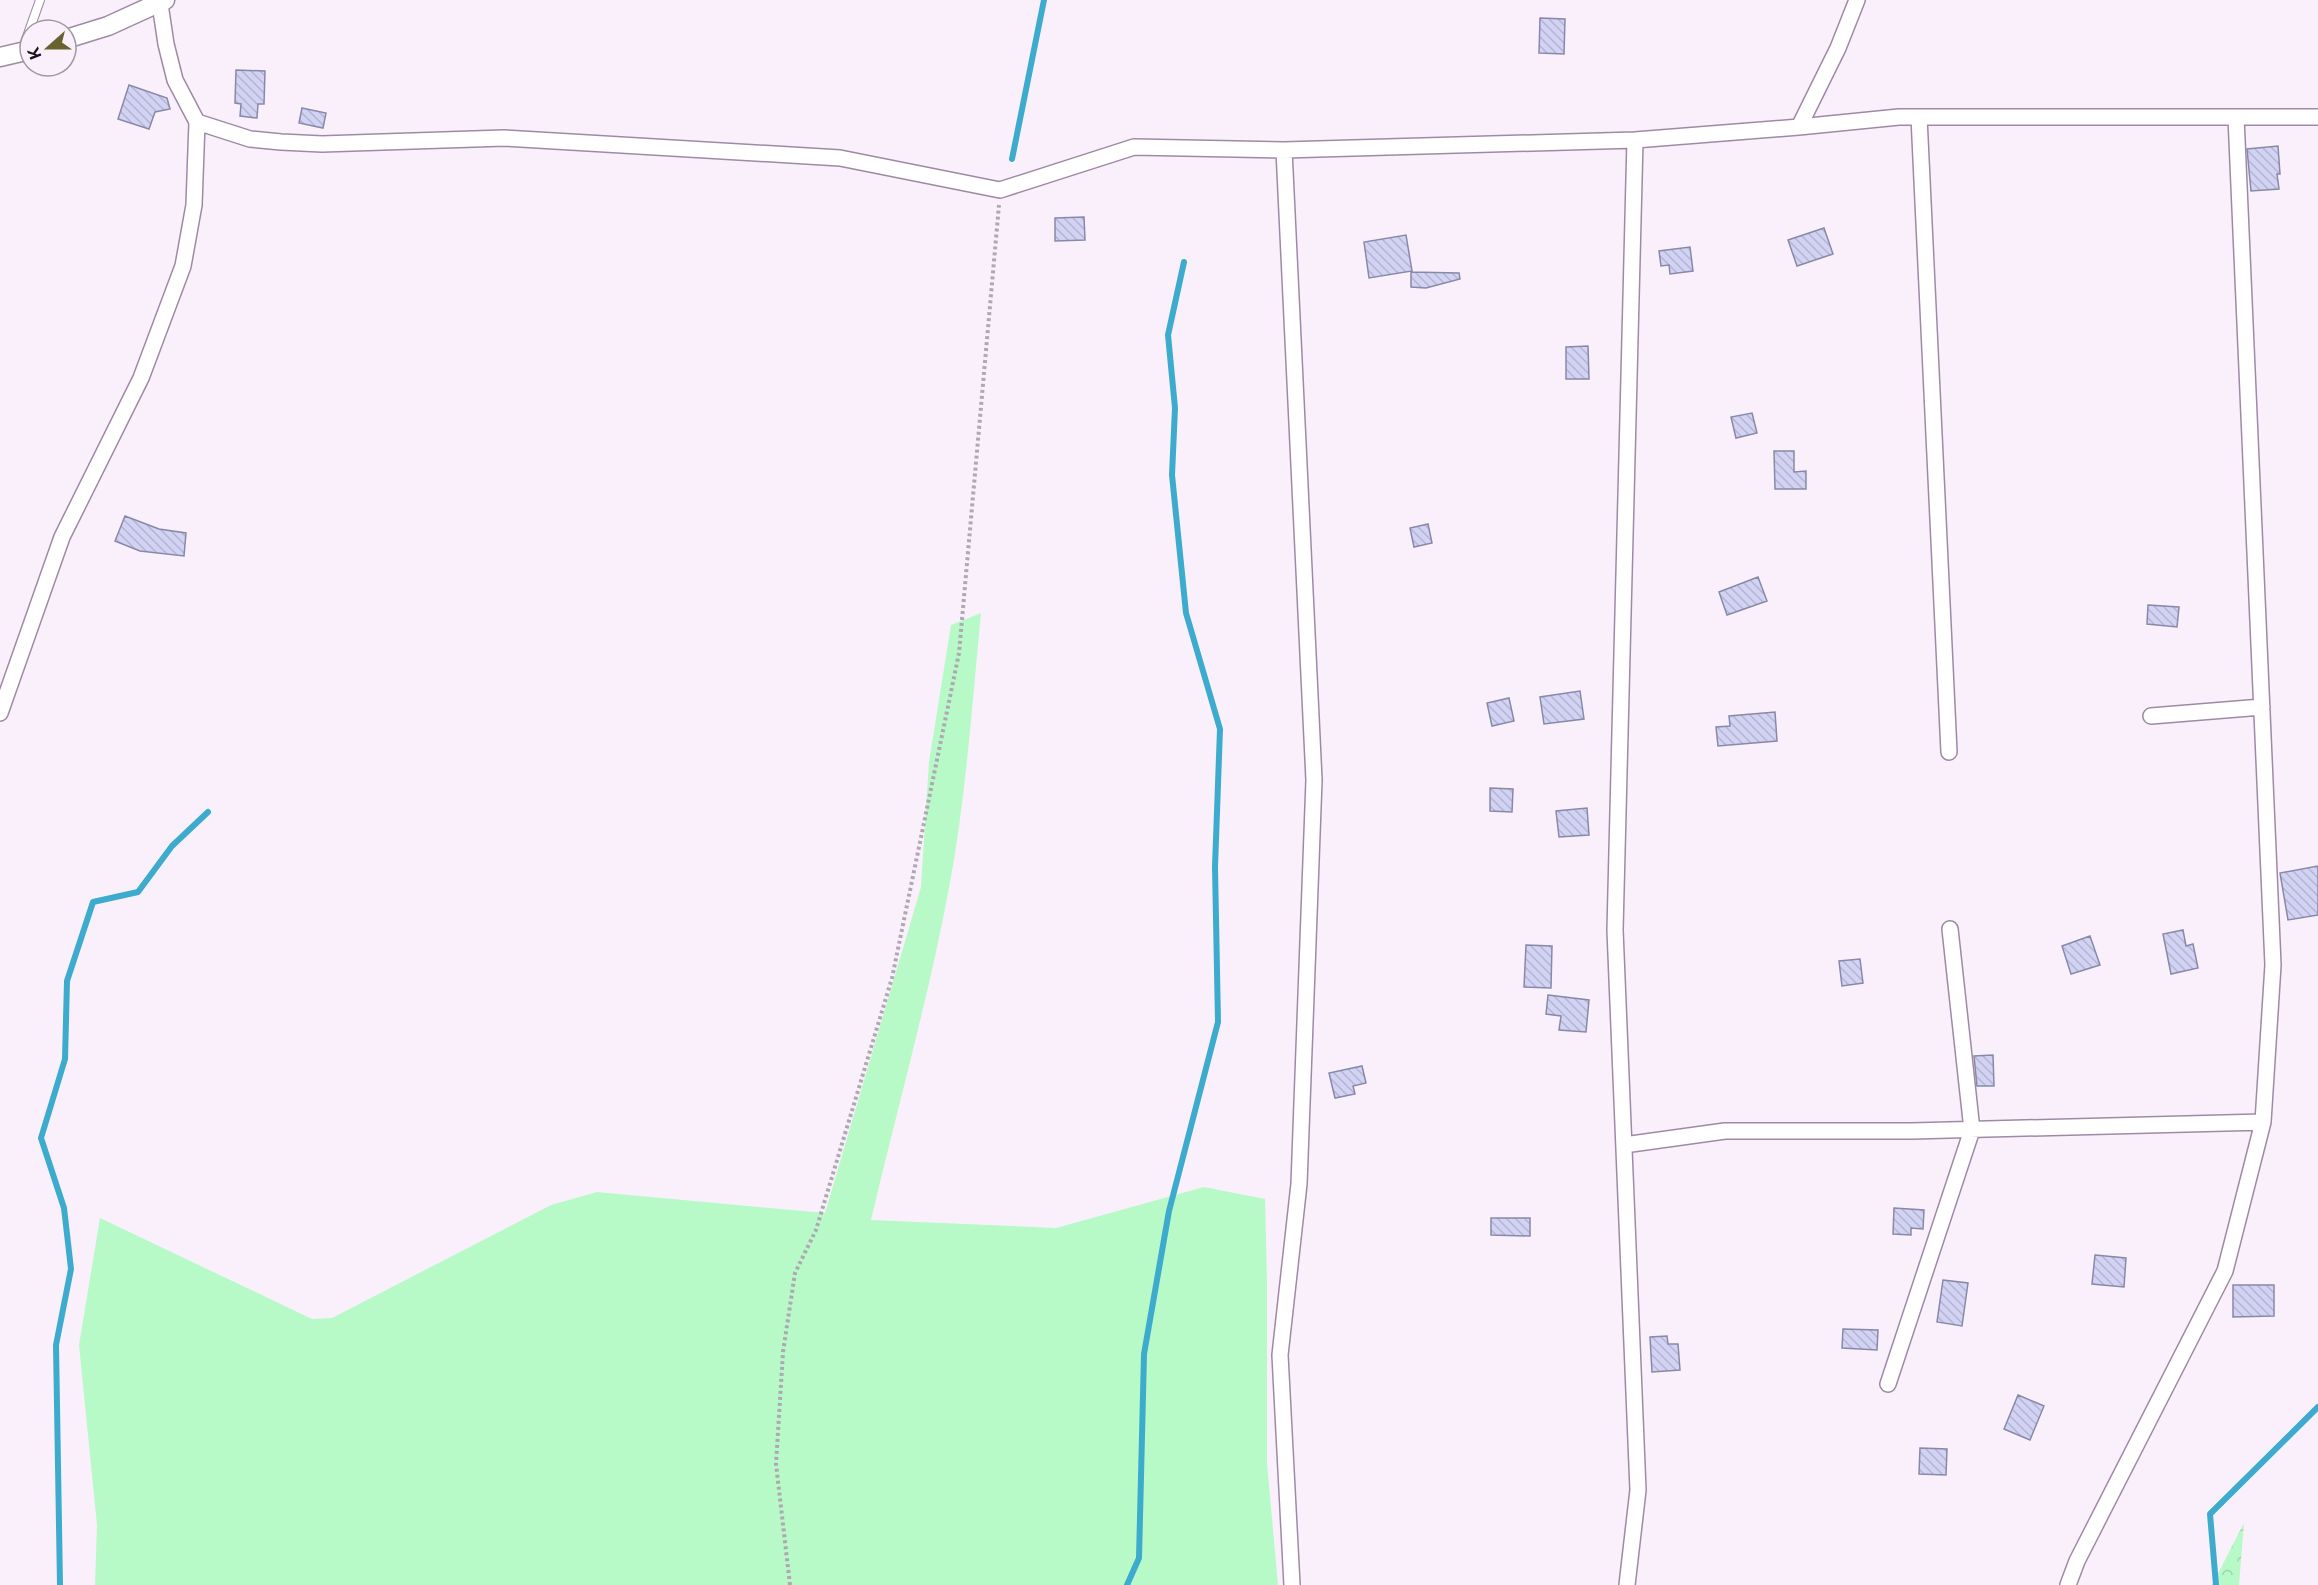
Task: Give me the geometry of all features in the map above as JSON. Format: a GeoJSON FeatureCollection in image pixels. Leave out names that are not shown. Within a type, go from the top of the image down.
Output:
{"type":"FeatureCollection","features":[{"type":"Feature","properties":{"kind":"street"},"geometry":{"type":"LineString","coordinates":[[1799,128],[1838,48],[1857,0]]}},
{"type":"Feature","properties":{"kind":"street"},"geometry":{"type":"LineString","coordinates":[[0,713],[62,537],[141,378],[183,266],[194,206],[198,122],[175,80],[166,44],[163,2],[108,26],[78,35]]}},
{"type":"Feature","properties":{"kind":"street"},"geometry":{"type":"LineString","coordinates":[[0,57],[18,53]]}},
{"type":"Feature","properties":{"kind":"street"},"geometry":{"type":"LineString","coordinates":[[1919,117],[1949,752]]}},
{"type":"Feature","properties":{"kind":"street"},"geometry":{"type":"LineString","coordinates":[[198,122],[250,138],[281,142],[322,144],[504,138],[840,158],[1000,190],[1134,147],[1284,150],[1635,140],[1919,117],[2318,117]]}},
{"type":"Feature","properties":{"kind":"street"},"geometry":{"type":"LineString","coordinates":[[2068,1585],[2077,1561],[2225,1271],[2263,1122],[2273,965],[2236,117]]}},
{"type":"Feature","properties":{"kind":"street"},"geometry":{"type":"LineString","coordinates":[[1627,1585],[1638,1490],[1615,930],[1635,140]]}},
{"type":"Feature","properties":{"kind":"street"},"geometry":{"type":"LineString","coordinates":[[1284,150],[1314,780],[1299,1184],[1280,1355],[1292,1585]]}},
{"type":"Feature","properties":{"kind":"street"},"geometry":{"type":"LineString","coordinates":[[2151,716],[2262,707]]}},
{"type":"Feature","properties":{"kind":"street"},"geometry":{"type":"LineString","coordinates":[[1888,1384],[1972,1130],[1950,929]]}},
{"type":"Feature","properties":{"kind":"street"},"geometry":{"type":"LineString","coordinates":[[1624,1145],[1725,1131],[1972,1130],[2263,1122]]}},
{"type":"Feature","properties":{"kind":"lane"},"geometry":{"type":"LineString","coordinates":[[35,18],[40,0]]}},
{"type":"Feature","properties":{"kind":"path"},"geometry":{"type":"LineString","coordinates":[[790,1585],[776,1464],[783,1352],[795,1272],[816,1230],[892,978],[959,653],[1000,190]]}},
{"type":"Feature","properties":{"kind":"green space"},"geometry":{"type":"Polygon","coordinates":[[[981,613],[964,786],[949,888],[922,1013],[871,1220],[1056,1228],[1204,1187],[1265,1199],[1267,1463],[1278,1585],[95,1585],[97,1525],[79,1345],[100,1218],[312,1319],[332,1318],[551,1205],[597,1192],[825,1213],[921,887],[929,762],[951,625],[981,613]]]}},
{"type":"Feature","properties":{"kind":"green space"},"geometry":{"type":"Polygon","coordinates":[[[2244,1523],[2239,1585],[2212,1585],[2244,1523]]]}},
{"type":"Feature","properties":{"kind":"building"},"geometry":{"type":"Polygon","coordinates":[[[1540,18],[1565,19],[1564,54],[1539,53],[1540,18]]]}},
{"type":"Feature","properties":{"kind":"building"},"geometry":{"type":"Polygon","coordinates":[[[236,70],[265,71],[264,104],[258,104],[257,118],[240,116],[241,104],[235,103],[236,70]]]}},
{"type":"Feature","properties":{"kind":"building"},"geometry":{"type":"Polygon","coordinates":[[[129,85],[167,98],[170,109],[155,112],[149,129],[118,119],[129,85]]]}},
{"type":"Feature","properties":{"kind":"building"},"geometry":{"type":"Polygon","coordinates":[[[302,108],[326,113],[323,128],[299,123],[302,108]]]}},
{"type":"Feature","properties":{"kind":"building"},"geometry":{"type":"Polygon","coordinates":[[[2278,146],[2279,189],[2251,191],[2247,149],[2278,146]]]}},
{"type":"Feature","properties":{"kind":"building"},"geometry":{"type":"Polygon","coordinates":[[[1084,217],[1085,240],[1055,241],[1055,218],[1084,217]]]}},
{"type":"Feature","properties":{"kind":"building"},"geometry":{"type":"Polygon","coordinates":[[[1824,228],[1833,254],[1797,266],[1788,240],[1824,228]]]}},
{"type":"Feature","properties":{"kind":"building"},"geometry":{"type":"Polygon","coordinates":[[[1406,235],[1412,271],[1369,278],[1364,242],[1406,235]]]}},
{"type":"Feature","properties":{"kind":"building"},"geometry":{"type":"Polygon","coordinates":[[[1690,247],[1693,271],[1670,274],[1669,265],[1661,266],[1659,251],[1690,247]]]}},
{"type":"Feature","properties":{"kind":"building"},"geometry":{"type":"Polygon","coordinates":[[[1411,272],[1459,273],[1460,279],[1426,288],[1411,287],[1411,272]]]}},
{"type":"Feature","properties":{"kind":"building"},"geometry":{"type":"Polygon","coordinates":[[[1588,346],[1589,379],[1566,379],[1566,347],[1588,346]]]}},
{"type":"Feature","properties":{"kind":"building"},"geometry":{"type":"Polygon","coordinates":[[[1752,413],[1757,433],[1736,438],[1731,417],[1752,413]]]}},
{"type":"Feature","properties":{"kind":"building"},"geometry":{"type":"Polygon","coordinates":[[[1774,451],[1794,451],[1794,472],[1806,471],[1806,489],[1775,489],[1774,451]]]}},
{"type":"Feature","properties":{"kind":"building"},"geometry":{"type":"Polygon","coordinates":[[[125,516],[159,529],[186,533],[184,556],[140,551],[115,541],[125,516]]]}},
{"type":"Feature","properties":{"kind":"building"},"geometry":{"type":"Polygon","coordinates":[[[1428,524],[1432,543],[1414,547],[1410,528],[1428,524]]]}},
{"type":"Feature","properties":{"kind":"building"},"geometry":{"type":"Polygon","coordinates":[[[1758,577],[1767,601],[1727,615],[1719,592],[1758,577]]]}},
{"type":"Feature","properties":{"kind":"building"},"geometry":{"type":"Polygon","coordinates":[[[2148,605],[2179,607],[2177,627],[2147,624],[2148,605]]]}},
{"type":"Feature","properties":{"kind":"building"},"geometry":{"type":"Polygon","coordinates":[[[1580,691],[1584,719],[1544,724],[1540,697],[1580,691]]]}},
{"type":"Feature","properties":{"kind":"building"},"geometry":{"type":"Polygon","coordinates":[[[1509,698],[1514,721],[1492,726],[1487,703],[1509,698]]]}},
{"type":"Feature","properties":{"kind":"building"},"geometry":{"type":"Polygon","coordinates":[[[1775,712],[1777,741],[1718,746],[1716,727],[1730,726],[1729,716],[1775,712]]]}},
{"type":"Feature","properties":{"kind":"building"},"geometry":{"type":"Polygon","coordinates":[[[1490,788],[1513,789],[1512,812],[1490,811],[1490,788]]]}},
{"type":"Feature","properties":{"kind":"building"},"geometry":{"type":"Polygon","coordinates":[[[1587,808],[1589,835],[1559,837],[1556,811],[1587,808]]]}},
{"type":"Feature","properties":{"kind":"building"},"geometry":{"type":"Polygon","coordinates":[[[2318,866],[2318,915],[2288,920],[2280,873],[2318,866]]]}},
{"type":"Feature","properties":{"kind":"building"},"geometry":{"type":"Polygon","coordinates":[[[2183,930],[2186,946],[2193,944],[2198,968],[2171,974],[2163,934],[2183,930]]]}},
{"type":"Feature","properties":{"kind":"building"},"geometry":{"type":"Polygon","coordinates":[[[2090,936],[2100,965],[2071,974],[2062,946],[2090,936]]]}},
{"type":"Feature","properties":{"kind":"building"},"geometry":{"type":"Polygon","coordinates":[[[1526,945],[1552,946],[1551,988],[1524,987],[1526,945]]]}},
{"type":"Feature","properties":{"kind":"building"},"geometry":{"type":"Polygon","coordinates":[[[1860,959],[1863,983],[1842,986],[1839,961],[1860,959]]]}},
{"type":"Feature","properties":{"kind":"building"},"geometry":{"type":"Polygon","coordinates":[[[1548,995],[1589,1000],[1586,1032],[1559,1030],[1561,1016],[1546,1014],[1548,995]]]}},
{"type":"Feature","properties":{"kind":"building"},"geometry":{"type":"Polygon","coordinates":[[[1993,1055],[1994,1086],[1977,1086],[1974,1056],[1993,1055]]]}},
{"type":"Feature","properties":{"kind":"building"},"geometry":{"type":"Polygon","coordinates":[[[1362,1066],[1366,1083],[1353,1086],[1355,1094],[1335,1098],[1329,1073],[1362,1066]]]}},
{"type":"Feature","properties":{"kind":"building"},"geometry":{"type":"Polygon","coordinates":[[[1894,1208],[1924,1210],[1923,1229],[1911,1228],[1911,1235],[1893,1234],[1894,1208]]]}},
{"type":"Feature","properties":{"kind":"building"},"geometry":{"type":"Polygon","coordinates":[[[1491,1218],[1530,1218],[1530,1236],[1491,1235],[1491,1218]]]}},
{"type":"Feature","properties":{"kind":"building"},"geometry":{"type":"Polygon","coordinates":[[[2095,1255],[2126,1258],[2124,1287],[2092,1284],[2095,1255]]]}},
{"type":"Feature","properties":{"kind":"building"},"geometry":{"type":"Polygon","coordinates":[[[1943,1280],[1968,1283],[1962,1326],[1937,1322],[1943,1280]]]}},
{"type":"Feature","properties":{"kind":"building"},"geometry":{"type":"Polygon","coordinates":[[[2233,1285],[2274,1285],[2274,1316],[2233,1317],[2233,1285]]]}},
{"type":"Feature","properties":{"kind":"building"},"geometry":{"type":"Polygon","coordinates":[[[1843,1329],[1878,1330],[1877,1350],[1842,1348],[1843,1329]]]}},
{"type":"Feature","properties":{"kind":"building"},"geometry":{"type":"Polygon","coordinates":[[[1667,1336],[1668,1344],[1678,1344],[1680,1370],[1652,1372],[1650,1337],[1667,1336]]]}},
{"type":"Feature","properties":{"kind":"building"},"geometry":{"type":"Polygon","coordinates":[[[2018,1395],[2044,1406],[2030,1440],[2004,1429],[2018,1395]]]}},
{"type":"Feature","properties":{"kind":"building"},"geometry":{"type":"Polygon","coordinates":[[[1920,1448],[1947,1449],[1946,1475],[1919,1474],[1920,1448]]]}},
{"type":"Feature","properties":{"kind":"waterway"},"geometry":{"type":"LineString","coordinates":[[1012,159],[1044,0]]}},
{"type":"Feature","properties":{"kind":"waterway"},"geometry":{"type":"LineString","coordinates":[[1127,1585],[1139,1558],[1144,1354],[1169,1211],[1218,1022],[1215,867],[1220,729],[1186,613],[1172,475],[1175,408],[1168,335],[1184,262]]}},
{"type":"Feature","properties":{"kind":"waterway"},"geometry":{"type":"LineString","coordinates":[[60,1585],[56,1345],[71,1269],[64,1208],[41,1138],[65,1059],[67,981],[93,902],[138,892],[172,846],[208,812]]}},
{"type":"Feature","properties":{"kind":"waterway"},"geometry":{"type":"LineString","coordinates":[[2216,1585],[2210,1514],[2318,1407]]}}]}
